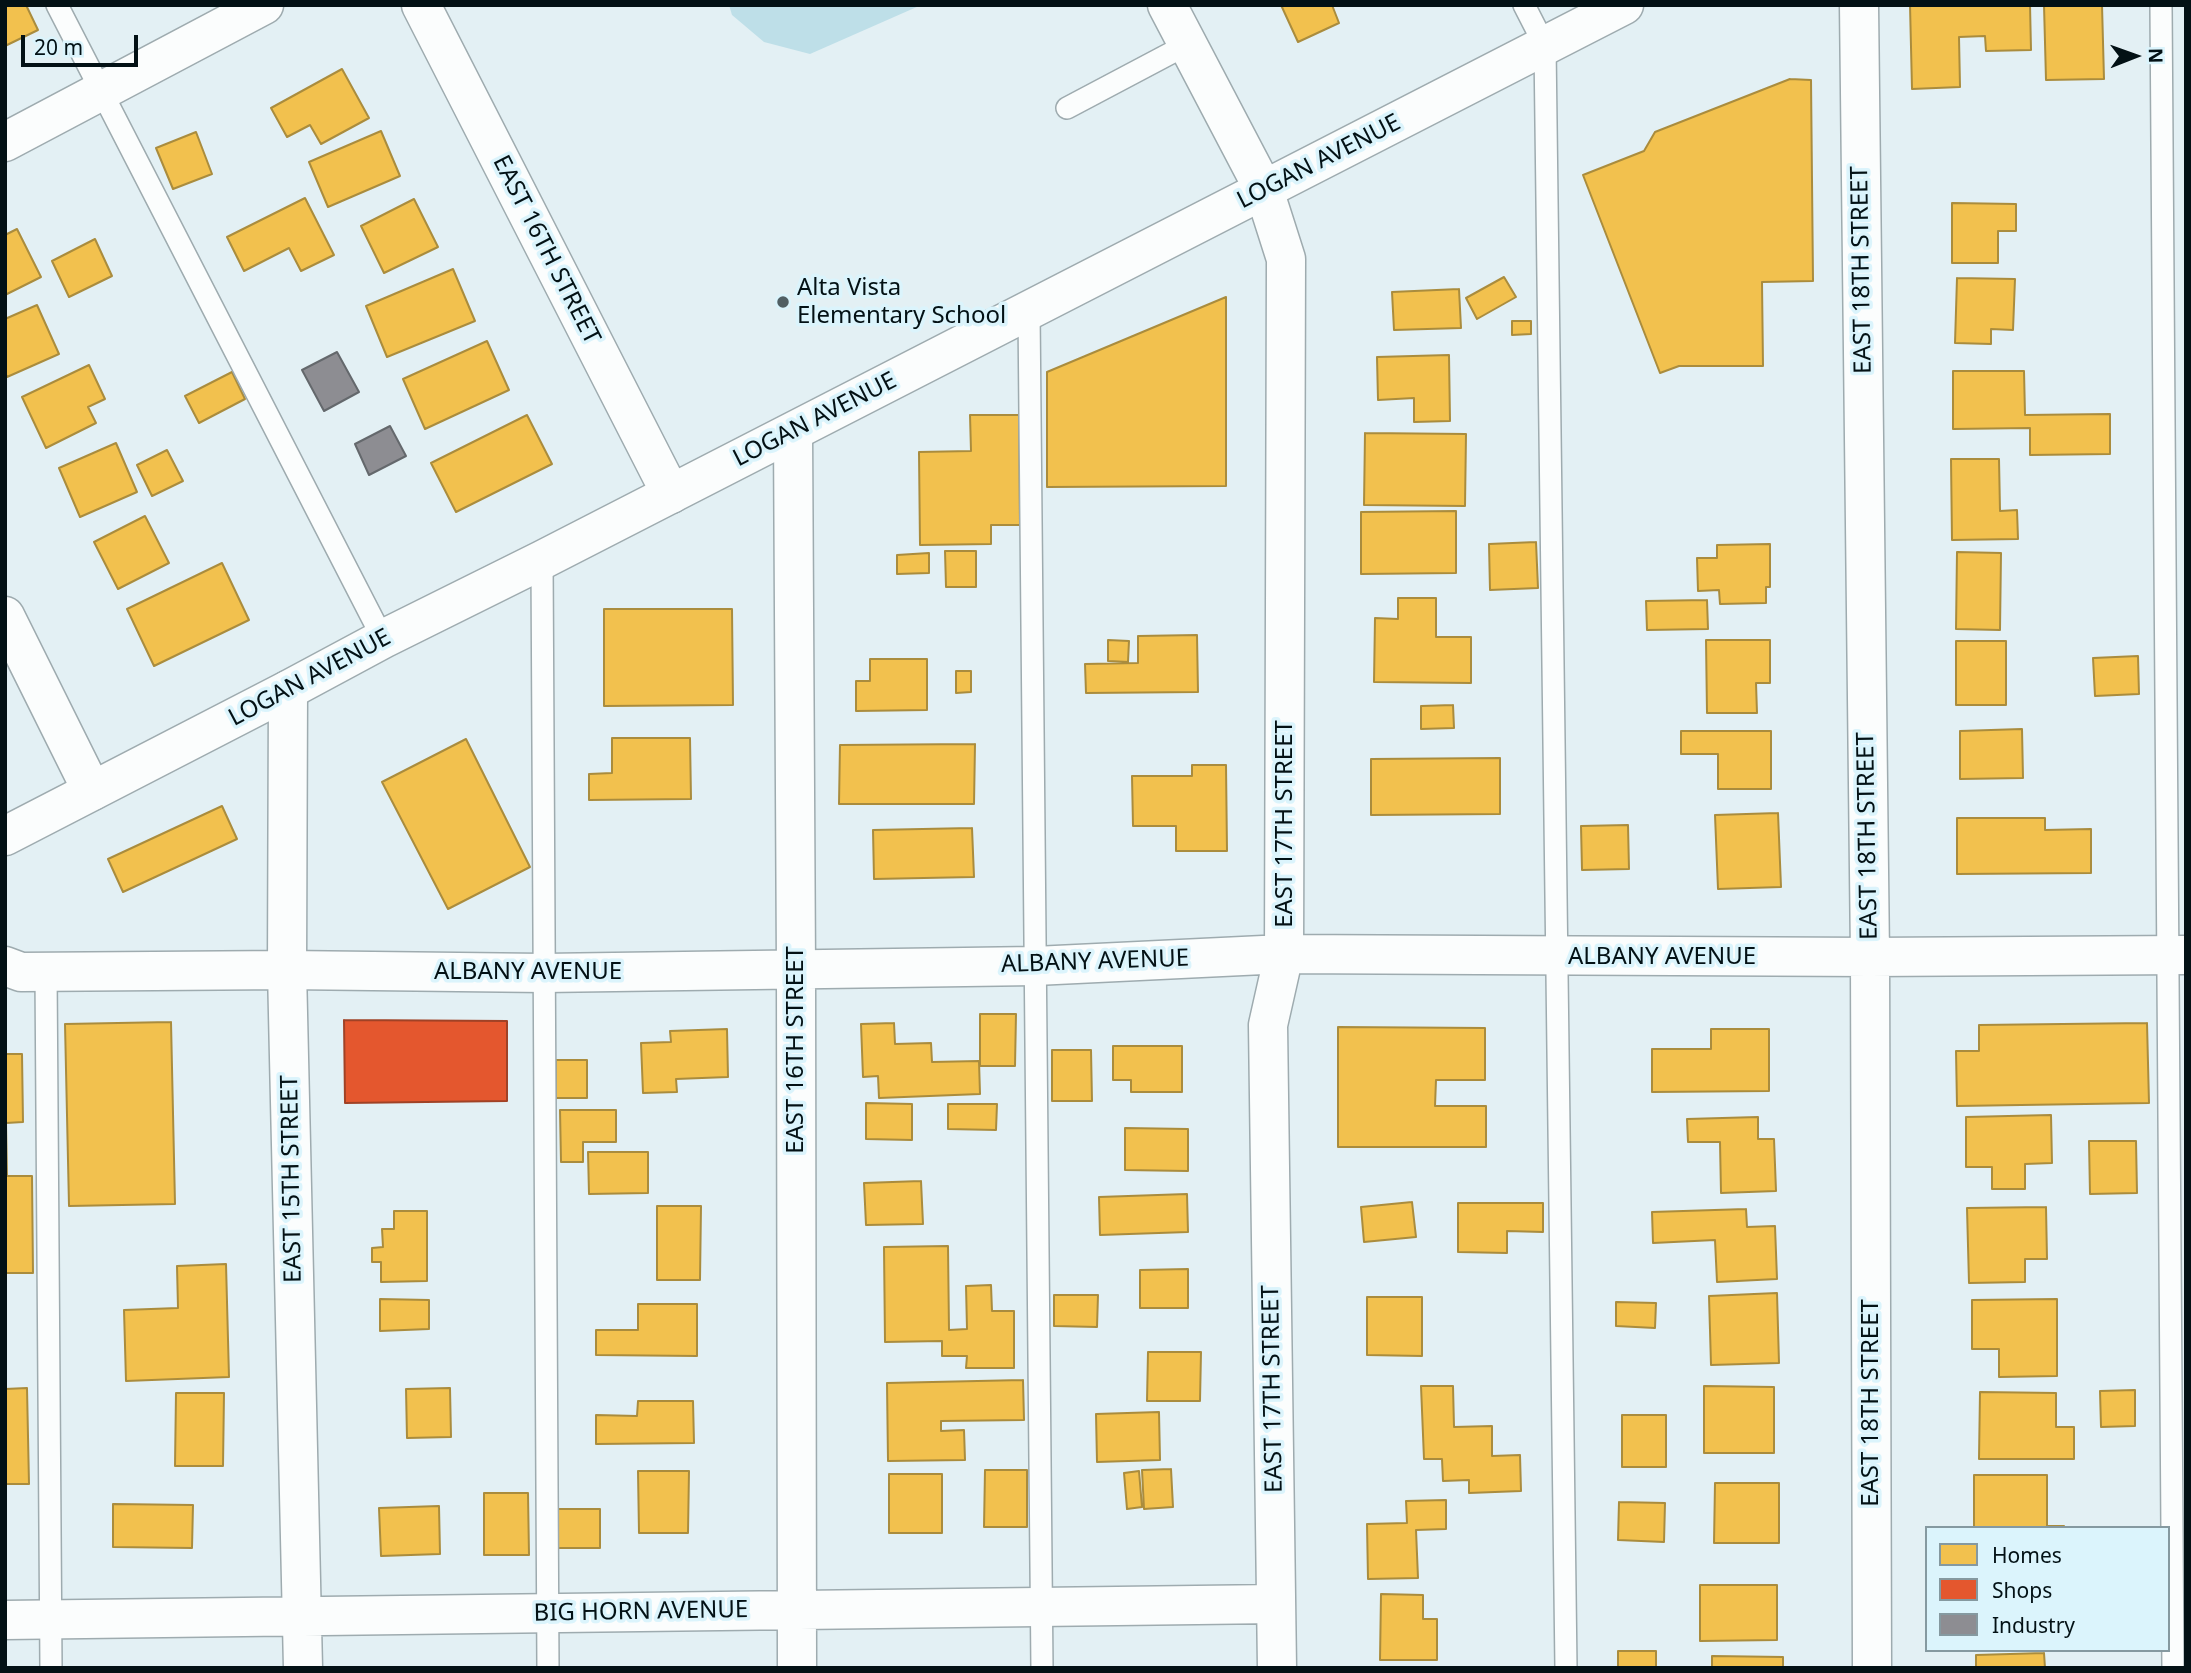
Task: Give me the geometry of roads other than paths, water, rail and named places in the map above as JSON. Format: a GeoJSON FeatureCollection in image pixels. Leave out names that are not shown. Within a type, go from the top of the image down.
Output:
{"type":"FeatureCollection","features":[{"type":"Feature","properties":{"kind":"street"},"geometry":{"type":"LineString","coordinates":[[5,142],[264,5]]}},
{"type":"Feature","properties":{"kind":"street","name":"EAST 16TH STREET"},"geometry":{"type":"LineString","coordinates":[[421,5],[671,494]]}},
{"type":"Feature","properties":{"kind":"street","name":"EAST 17TH STREET"},"geometry":{"type":"LineString","coordinates":[[1167,5],[1264,190],[1286,258],[1284,954],[1268,1025],[1277,1668]]}},
{"type":"Feature","properties":{"kind":"street","name":"LOGAN AVENUE"},"geometry":{"type":"LineString","coordinates":[[5,835],[1624,5]]}},
{"type":"Feature","properties":{"kind":"street","name":"EAST 18TH STREET"},"geometry":{"type":"LineString","coordinates":[[1859,5],[1870,957],[1872,1668]]}},
{"type":"Feature","properties":{"kind":"street","name":"EAST 16TH STREET"},"geometry":{"type":"LineString","coordinates":[[793,432],[797,1668]]}},
{"type":"Feature","properties":{"kind":"street"},"geometry":{"type":"LineString","coordinates":[[5,616],[92,791]]}},
{"type":"Feature","properties":{"kind":"street","name":"EAST 15TH STREET"},"geometry":{"type":"LineString","coordinates":[[288,690],[288,970],[303,1668]]}},
{"type":"Feature","properties":{"kind":"street","name":"ALBANY AVENUE"},"geometry":{"type":"LineString","coordinates":[[5,966],[21,972],[288,970],[544,973],[1035,966],[1284,954],[1557,957],[2177,955]]}},
{"type":"Feature","properties":{"kind":"street","name":"BIG HORN AVENUE"},"geometry":{"type":"LineString","coordinates":[[5,1620],[1276,1604]]}},
{"type":"Feature","properties":{"kind":"lane"},"geometry":{"type":"LineString","coordinates":[[57,5],[383,639]]}},
{"type":"Feature","properties":{"kind":"lane"},"geometry":{"type":"LineString","coordinates":[[1524,5],[1545,46],[1566,1668]]}},
{"type":"Feature","properties":{"kind":"lane"},"geometry":{"type":"LineString","coordinates":[[2161,5],[2177,955],[2173,1668]]}},
{"type":"Feature","properties":{"kind":"lane"},"geometry":{"type":"LineString","coordinates":[[1067,108],[1188,44]]}},
{"type":"Feature","properties":{"kind":"lane"},"geometry":{"type":"LineString","coordinates":[[1029,311],[1042,1668]]}},
{"type":"Feature","properties":{"kind":"lane"},"geometry":{"type":"LineString","coordinates":[[542,560],[548,1668]]}},
{"type":"Feature","properties":{"kind":"lane"},"geometry":{"type":"LineString","coordinates":[[46,972],[51,1668]]}},
{"type":"Feature","properties":{"kind":"place","name":"Alta Vista Elementary School"},"geometry":{"type":"Point","coordinates":[783,302]}}]}
